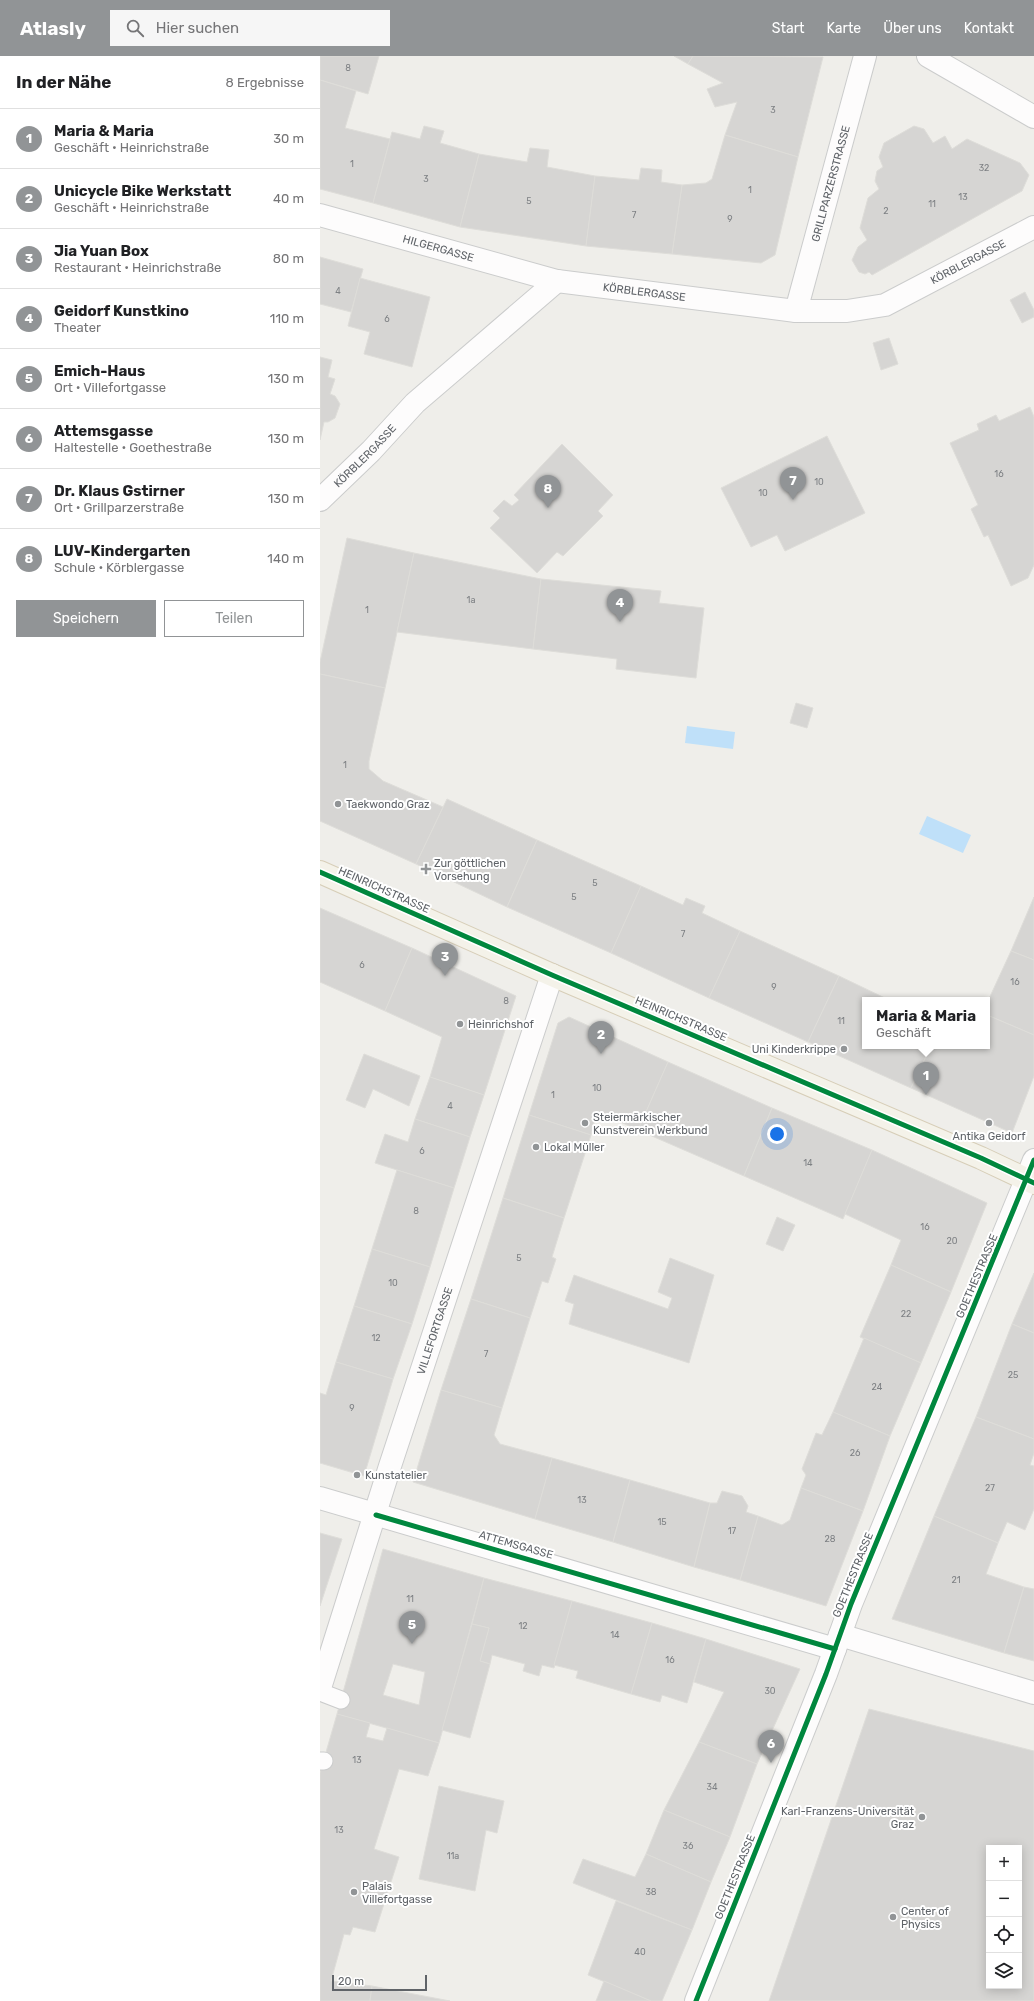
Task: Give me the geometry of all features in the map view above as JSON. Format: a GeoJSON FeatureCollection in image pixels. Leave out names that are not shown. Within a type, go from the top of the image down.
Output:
{"type":"FeatureCollection","features":[{"type":"Feature","properties":{"kind":"main road","name":"HEINRICHSTRASSE"},"geometry":{"type":"LineString","coordinates":[[320,872],[552,975],[981,1158],[1030,1182]]}},
{"type":"Feature","properties":{"kind":"street","name":"GRILLPARZERSTRASSE"},"geometry":{"type":"LineString","coordinates":[[796,311],[865,56]]}},
{"type":"Feature","properties":{"kind":"street"},"geometry":{"type":"LineString","coordinates":[[928,56],[1034,117]]}},
{"type":"Feature","properties":{"kind":"street","name":"HILGERGASSE"},"geometry":{"type":"LineString","coordinates":[[320,215],[557,281]]}},
{"type":"Feature","properties":{"kind":"street","name":"KÖRBLERGASSE"},"geometry":{"type":"LineString","coordinates":[[320,500],[370,451],[415,403],[557,281],[796,311],[847,311],[885,306],[1034,227]]}},
{"type":"Feature","properties":{"kind":"street","name":"VILLEFORTGASSE"},"geometry":{"type":"LineString","coordinates":[[320,1688],[376,1515],[390,1466],[552,975]]}},
{"type":"Feature","properties":{"kind":"street","name":"GOETHESTRASSE"},"geometry":{"type":"LineString","coordinates":[[696,2001],[838,1642],[851,1604],[1030,1182],[1034,1160]]}},
{"type":"Feature","properties":{"kind":"street","name":"ATTEMSGASSE"},"geometry":{"type":"LineString","coordinates":[[320,1498],[376,1515],[838,1642],[1034,1693]]}},
{"type":"Feature","properties":{"kind":"lane"},"geometry":{"type":"LineString","coordinates":[[320,1692],[341,1700]]}},
{"type":"Feature","properties":{"kind":"water"},"geometry":{"type":"Polygon","coordinates":[[[687,726],[735,732],[733,749],[685,743],[687,726]]]}},
{"type":"Feature","properties":{"kind":"water"},"geometry":{"type":"Polygon","coordinates":[[[927,816],[971,835],[963,853],[919,834],[927,816]]]}},
{"type":"Feature","properties":{"kind":"building"},"geometry":{"type":"Polygon","coordinates":[[[320,56],[379,56],[368,94],[320,80],[320,56]]]}},
{"type":"Feature","properties":{"kind":"building"},"geometry":{"type":"Polygon","coordinates":[[[674,56],[693,56],[688,64],[674,56]]]}},
{"type":"Feature","properties":{"kind":"building"},"geometry":{"type":"Polygon","coordinates":[[[693,56],[823,57],[798,157],[725,135],[737,102],[715,107],[707,89],[723,83],[688,64],[693,56]]]}},
{"type":"Feature","properties":{"kind":"building"},"geometry":{"type":"Polygon","coordinates":[[[320,80],[356,91],[345,128],[390,139],[373,203],[320,189],[320,80]]]}},
{"type":"Feature","properties":{"kind":"building"},"geometry":{"type":"Polygon","coordinates":[[[424,126],[444,131],[440,143],[479,154],[460,227],[373,203],[392,132],[420,139],[424,126]]]}},
{"type":"Feature","properties":{"kind":"building"},"geometry":{"type":"Polygon","coordinates":[[[914,126],[924,129],[933,143],[945,136],[952,149],[967,139],[1020,163],[1029,175],[1022,191],[872,275],[869,272],[865,274],[859,272],[852,260],[858,247],[867,240],[860,228],[868,198],[879,189],[875,181],[877,171],[883,167],[879,157],[884,143],[914,126]]]}},
{"type":"Feature","properties":{"kind":"building"},"geometry":{"type":"Polygon","coordinates":[[[725,135],[798,157],[775,255],[761,263],[672,254],[682,185],[706,183],[712,179],[725,135]]]}},
{"type":"Feature","properties":{"kind":"building"},"geometry":{"type":"Polygon","coordinates":[[[530,148],[549,150],[547,167],[595,176],[586,246],[460,227],[479,154],[527,162],[530,148]]]}},
{"type":"Feature","properties":{"kind":"building"},"geometry":{"type":"Polygon","coordinates":[[[641,168],[662,170],[661,182],[682,185],[672,254],[586,246],[595,176],[639,180],[641,168]]]}},
{"type":"Feature","properties":{"kind":"building"},"geometry":{"type":"Polygon","coordinates":[[[320,257],[363,269],[351,312],[320,304],[320,257]]]}},
{"type":"Feature","properties":{"kind":"building"},"geometry":{"type":"Polygon","coordinates":[[[360,278],[430,297],[412,367],[364,354],[370,332],[348,326],[360,278]]]}},
{"type":"Feature","properties":{"kind":"building"},"geometry":{"type":"Polygon","coordinates":[[[1025,292],[1034,310],[1034,317],[1022,323],[1010,300],[1025,292]]]}},
{"type":"Feature","properties":{"kind":"building"},"geometry":{"type":"Polygon","coordinates":[[[889,338],[898,364],[881,370],[873,343],[889,338]]]}},
{"type":"Feature","properties":{"kind":"building"},"geometry":{"type":"Polygon","coordinates":[[[320,357],[332,360],[328,377],[335,379],[330,394],[335,396],[340,404],[335,418],[328,422],[324,422],[320,440],[320,357]]]}},
{"type":"Feature","properties":{"kind":"building"},"geometry":{"type":"Polygon","coordinates":[[[1030,407],[1034,417],[1034,565],[1028,578],[1011,586],[988,535],[984,537],[971,509],[978,505],[950,443],[979,430],[977,424],[996,415],[999,421],[1030,407]]]}},
{"type":"Feature","properties":{"kind":"building"},"geometry":{"type":"Polygon","coordinates":[[[827,436],[865,513],[785,551],[777,535],[751,547],[721,488],[827,436]]]}},
{"type":"Feature","properties":{"kind":"building"},"geometry":{"type":"Polygon","coordinates":[[[562,444],[613,495],[598,511],[603,516],[563,556],[557,552],[537,573],[490,528],[500,518],[493,511],[504,500],[512,506],[519,500],[514,495],[562,444]]]}},
{"type":"Feature","properties":{"kind":"building"},"geometry":{"type":"Polygon","coordinates":[[[347,538],[414,553],[385,688],[320,674],[320,662],[347,538]]]}},
{"type":"Feature","properties":{"kind":"building"},"geometry":{"type":"Polygon","coordinates":[[[414,553],[541,579],[533,649],[397,632],[414,553]]]}},
{"type":"Feature","properties":{"kind":"building"},"geometry":{"type":"Polygon","coordinates":[[[541,579],[661,591],[659,603],[704,608],[696,678],[616,669],[617,659],[533,649],[541,579]]]}},
{"type":"Feature","properties":{"kind":"building"},"geometry":{"type":"Polygon","coordinates":[[[320,674],[385,688],[369,761],[369,769],[383,781],[443,807],[416,864],[320,821],[320,674]]]}},
{"type":"Feature","properties":{"kind":"building"},"geometry":{"type":"Polygon","coordinates":[[[796,703],[813,708],[807,728],[790,723],[796,703]]]}},
{"type":"Feature","properties":{"kind":"building"},"geometry":{"type":"Polygon","coordinates":[[[447,799],[537,840],[507,907],[416,864],[447,799]]]}},
{"type":"Feature","properties":{"kind":"building"},"geometry":{"type":"Polygon","coordinates":[[[537,840],[641,886],[611,953],[507,907],[537,840]]]}},
{"type":"Feature","properties":{"kind":"building"},"geometry":{"type":"Polygon","coordinates":[[[641,886],[683,905],[686,898],[705,906],[702,913],[740,931],[709,998],[611,953],[641,886]]]}},
{"type":"Feature","properties":{"kind":"building"},"geometry":{"type":"Polygon","coordinates":[[[1034,897],[1034,960],[1011,951],[1034,897]]]}},
{"type":"Feature","properties":{"kind":"building"},"geometry":{"type":"Polygon","coordinates":[[[320,908],[412,948],[385,1011],[320,982],[320,908]]]}},
{"type":"Feature","properties":{"kind":"building"},"geometry":{"type":"Polygon","coordinates":[[[740,931],[839,976],[808,1042],[709,998],[740,931]]]}},
{"type":"Feature","properties":{"kind":"building","name":"Heinrichshof"},"geometry":{"type":"Polygon","coordinates":[[[412,948],[516,996],[484,1095],[430,1077],[442,1037],[385,1011],[412,948]]]}},
{"type":"Feature","properties":{"kind":"building"},"geometry":{"type":"Polygon","coordinates":[[[1011,951],[1034,960],[1034,1035],[990,1016],[990,997],[1011,951]]]}},
{"type":"Feature","properties":{"kind":"building"},"geometry":{"type":"Polygon","coordinates":[[[839,976],[883,997],[862,997],[862,1049],[930,1049],[911,1088],[808,1042],[839,976]]]}},
{"type":"Feature","properties":{"kind":"building"},"geometry":{"type":"Polygon","coordinates":[[[990,1016],[1034,1035],[1034,1076],[1012,1133],[911,1088],[930,1049],[990,1049],[990,1016]]]}},
{"type":"Feature","properties":{"kind":"building"},"geometry":{"type":"Polygon","coordinates":[[[569,1017],[668,1062],[638,1130],[605,1115],[595,1119],[591,1135],[529,1115],[558,1023],[569,1017]]]}},
{"type":"Feature","properties":{"kind":"building"},"geometry":{"type":"Polygon","coordinates":[[[364,1054],[420,1076],[409,1106],[373,1089],[365,1108],[346,1100],[364,1054]]]}},
{"type":"Feature","properties":{"kind":"building"},"geometry":{"type":"Polygon","coordinates":[[[668,1062],[772,1108],[744,1176],[638,1130],[668,1062]]]}},
{"type":"Feature","properties":{"kind":"building"},"geometry":{"type":"Polygon","coordinates":[[[430,1077],[484,1095],[470,1137],[415,1119],[430,1077]]]}},
{"type":"Feature","properties":{"kind":"building"},"geometry":{"type":"Polygon","coordinates":[[[772,1108],[872,1150],[843,1219],[744,1176],[772,1108]]]}},
{"type":"Feature","properties":{"kind":"building"},"geometry":{"type":"Polygon","coordinates":[[[529,1115],[591,1135],[564,1218],[503,1198],[529,1115]]]}},
{"type":"Feature","properties":{"kind":"building"},"geometry":{"type":"Polygon","coordinates":[[[415,1119],[470,1137],[454,1188],[375,1163],[385,1134],[408,1142],[415,1119]]]}},
{"type":"Feature","properties":{"kind":"building"},"geometry":{"type":"Polygon","coordinates":[[[872,1150],[987,1203],[951,1292],[891,1265],[901,1240],[845,1214],[872,1150]]]}},
{"type":"Feature","properties":{"kind":"building"},"geometry":{"type":"Polygon","coordinates":[[[397,1170],[454,1188],[430,1267],[372,1249],[397,1170]]]}},
{"type":"Feature","properties":{"kind":"building"},"geometry":{"type":"Polygon","coordinates":[[[503,1198],[564,1218],[552,1257],[556,1259],[548,1283],[542,1281],[530,1318],[471,1299],[503,1198]]]}},
{"type":"Feature","properties":{"kind":"building"},"geometry":{"type":"Polygon","coordinates":[[[777,1217],[795,1225],[783,1251],[766,1244],[777,1217]]]}},
{"type":"Feature","properties":{"kind":"building"},"geometry":{"type":"Polygon","coordinates":[[[372,1249],[430,1267],[412,1324],[354,1306],[372,1249]]]}},
{"type":"Feature","properties":{"kind":"building"},"geometry":{"type":"Polygon","coordinates":[[[670,1258],[714,1275],[689,1363],[569,1324],[574,1304],[565,1301],[574,1275],[668,1309],[672,1298],[658,1292],[670,1258]]]}},
{"type":"Feature","properties":{"kind":"building"},"geometry":{"type":"Polygon","coordinates":[[[891,1265],[951,1292],[921,1363],[860,1337],[891,1265]]]}},
{"type":"Feature","properties":{"kind":"building"},"geometry":{"type":"Polygon","coordinates":[[[1034,1273],[1034,1333],[1012,1324],[1034,1273]]]}},
{"type":"Feature","properties":{"kind":"building"},"geometry":{"type":"Polygon","coordinates":[[[471,1299],[530,1318],[502,1408],[441,1390],[471,1299]]]}},
{"type":"Feature","properties":{"kind":"building"},"geometry":{"type":"Polygon","coordinates":[[[354,1306],[412,1324],[393,1379],[336,1362],[354,1306]]]}},
{"type":"Feature","properties":{"kind":"building"},"geometry":{"type":"Polygon","coordinates":[[[1012,1324],[1034,1333],[1034,1439],[976,1417],[1012,1324]]]}},
{"type":"Feature","properties":{"kind":"building"},"geometry":{"type":"Polygon","coordinates":[[[864,1338],[921,1363],[890,1436],[833,1412],[864,1338]]]}},
{"type":"Feature","properties":{"kind":"building"},"geometry":{"type":"Polygon","coordinates":[[[336,1362],[393,1379],[364,1476],[320,1463],[320,1393],[326,1395],[336,1362]]]}},
{"type":"Feature","properties":{"kind":"building"},"geometry":{"type":"Polygon","coordinates":[[[441,1390],[502,1408],[494,1435],[500,1444],[552,1458],[535,1519],[413,1482],[441,1390]]]}},
{"type":"Feature","properties":{"kind":"building"},"geometry":{"type":"Polygon","coordinates":[[[833,1412],[890,1436],[863,1511],[801,1488],[806,1475],[802,1469],[816,1433],[822,1435],[833,1412]]]}},
{"type":"Feature","properties":{"kind":"building"},"geometry":{"type":"Polygon","coordinates":[[[976,1417],[1034,1439],[1034,1453],[1030,1465],[1034,1466],[1034,1509],[1025,1530],[1007,1522],[998,1543],[934,1516],[976,1417]]]}},
{"type":"Feature","properties":{"kind":"building"},"geometry":{"type":"Polygon","coordinates":[[[552,1458],[630,1480],[613,1542],[535,1519],[552,1458]]]}},
{"type":"Feature","properties":{"kind":"building"},"geometry":{"type":"Polygon","coordinates":[[[630,1480],[710,1503],[694,1567],[613,1542],[630,1480]]]}},
{"type":"Feature","properties":{"kind":"building"},"geometry":{"type":"Polygon","coordinates":[[[801,1488],[863,1511],[826,1606],[740,1580],[758,1516],[782,1525],[790,1520],[801,1488]]]}},
{"type":"Feature","properties":{"kind":"building"},"geometry":{"type":"Polygon","coordinates":[[[722,1491],[742,1496],[748,1506],[746,1512],[758,1516],[740,1580],[694,1567],[710,1503],[717,1503],[722,1491]]]}},
{"type":"Feature","properties":{"kind":"building"},"geometry":{"type":"Polygon","coordinates":[[[934,1516],[998,1543],[986,1574],[1024,1587],[1004,1653],[892,1619],[934,1516]]]}},
{"type":"Feature","properties":{"kind":"building"},"geometry":{"type":"Polygon","coordinates":[[[320,1533],[342,1539],[320,1606],[320,1533]]]}},
{"type":"Feature","properties":{"kind":"building"},"geometry":{"type":"Polygon","coordinates":[[[383,1549],[484,1578],[439,1743],[337,1714],[383,1549]],[[393,1664],[383,1695],[419,1705],[425,1672],[393,1664]]]}},
{"type":"Feature","properties":{"kind":"building"},"geometry":{"type":"Polygon","coordinates":[[[484,1578],[572,1601],[554,1668],[542,1665],[539,1676],[523,1671],[525,1664],[492,1655],[490,1664],[480,1661],[489,1628],[472,1624],[484,1578]]]}},
{"type":"Feature","properties":{"kind":"building"},"geometry":{"type":"Polygon","coordinates":[[[1024,1587],[1034,1589],[1034,1661],[1004,1653],[1024,1587]]]}},
{"type":"Feature","properties":{"kind":"building"},"geometry":{"type":"Polygon","coordinates":[[[572,1601],[652,1623],[631,1694],[576,1678],[578,1671],[554,1665],[572,1601]]]}},
{"type":"Feature","properties":{"kind":"building"},"geometry":{"type":"Polygon","coordinates":[[[652,1623],[706,1639],[687,1703],[662,1695],[660,1702],[631,1694],[652,1623]]]}},
{"type":"Feature","properties":{"kind":"building"},"geometry":{"type":"Polygon","coordinates":[[[472,1624],[489,1628],[480,1661],[490,1664],[470,1738],[442,1730],[472,1624]]]}},
{"type":"Feature","properties":{"kind":"building"},"geometry":{"type":"Polygon","coordinates":[[[706,1639],[800,1669],[757,1764],[699,1742],[724,1692],[694,1682],[706,1639]]]}},
{"type":"Feature","properties":{"kind":"building","name":"Karl-Franzens-Universität Graz"},"geometry":{"type":"Polygon","coordinates":[[[869,1709],[1034,1751],[1034,2001],[769,2001],[869,1709]]]}},
{"type":"Feature","properties":{"kind":"building","name":"Palais Villefortgasse"},"geometry":{"type":"Polygon","coordinates":[[[337,1714],[370,1723],[366,1737],[383,1741],[387,1728],[439,1743],[428,1776],[399,1769],[374,1849],[399,1857],[375,1932],[353,1927],[350,1935],[344,1934],[331,1981],[372,1986],[370,2001],[320,2001],[320,1773],[337,1714]]]}},
{"type":"Feature","properties":{"kind":"building"},"geometry":{"type":"Polygon","coordinates":[[[699,1742],[757,1764],[730,1837],[664,1810],[699,1742]]]}},
{"type":"Feature","properties":{"kind":"building"},"geometry":{"type":"Polygon","coordinates":[[[439,1786],[504,1801],[497,1833],[486,1830],[475,1891],[419,1879],[439,1786]]]}},
{"type":"Feature","properties":{"kind":"building"},"geometry":{"type":"Polygon","coordinates":[[[664,1810],[730,1837],[711,1882],[646,1854],[664,1810]]]}},
{"type":"Feature","properties":{"kind":"building"},"geometry":{"type":"Polygon","coordinates":[[[646,1854],[711,1882],[692,1930],[573,1883],[583,1859],[635,1877],[646,1854]]]}},
{"type":"Feature","properties":{"kind":"building"},"geometry":{"type":"Polygon","coordinates":[[[616,1901],[692,1930],[662,2001],[651,2001],[588,1975],[616,1901]]]}},
{"type":"Feature","properties":{"kind":"building"},"geometry":{"type":"Polygon","coordinates":[[[604,1981],[651,2001],[596,2001],[604,1981]]]}},
{"type":"Feature","properties":{"kind":"building"},"geometry":{"type":"Polygon","coordinates":[[[372,1986],[450,2001],[370,2001],[372,1986]]]}},
{"type":"Feature","properties":{"kind":"cycle path"},"geometry":{"type":"LineString","coordinates":[[320,872],[552,975],[981,1158],[1034,1183]]}},
{"type":"Feature","properties":{"kind":"cycle path"},"geometry":{"type":"LineString","coordinates":[[696,2001],[826,1674],[851,1604],[1034,1160]]}},
{"type":"Feature","properties":{"kind":"cycle path"},"geometry":{"type":"LineString","coordinates":[[376,1515],[835,1649]]}},
{"type":"Feature","properties":{"kind":"place","name":"Dr. Klaus Gstirner"},"geometry":{"type":"Point","coordinates":[793,500]}},
{"type":"Feature","properties":{"kind":"place","name":"LUV-Kindergarten"},"geometry":{"type":"Point","coordinates":[548,508]}},
{"type":"Feature","properties":{"kind":"place","name":"Geidorf Kunstkino"},"geometry":{"type":"Point","coordinates":[620,622]}},
{"type":"Feature","properties":{"kind":"place","name":"Taekwondo Graz"},"geometry":{"type":"Point","coordinates":[338,804]}},
{"type":"Feature","properties":{"kind":"place","name":"Zur göttlichen Vorsehung"},"geometry":{"type":"Point","coordinates":[426,869]}},
{"type":"Feature","properties":{"kind":"place","name":"Jia Yuan Box"},"geometry":{"type":"Point","coordinates":[445,976]}},
{"type":"Feature","properties":{"kind":"place","name":"Heinrichshof"},"geometry":{"type":"Point","coordinates":[460,1024]}},
{"type":"Feature","properties":{"kind":"place","name":"Uni Kinderkrippe"},"geometry":{"type":"Point","coordinates":[844,1049]}},
{"type":"Feature","properties":{"kind":"place","name":"Unicycle Bike Werkstatt"},"geometry":{"type":"Point","coordinates":[601,1054]}},
{"type":"Feature","properties":{"kind":"place","name":"Maria & Maria"},"geometry":{"type":"Point","coordinates":[926,1095]}},
{"type":"Feature","properties":{"kind":"place","name":"Steiermärkischer Kunstverein Werkbund"},"geometry":{"type":"Point","coordinates":[585,1123]}},
{"type":"Feature","properties":{"kind":"place","name":"Antika Geidorf"},"geometry":{"type":"Point","coordinates":[989,1123]}},
{"type":"Feature","properties":{"kind":"place","name":"Lokal Müller"},"geometry":{"type":"Point","coordinates":[536,1147]}},
{"type":"Feature","properties":{"kind":"place","name":"Kunstatelier"},"geometry":{"type":"Point","coordinates":[357,1475]}},
{"type":"Feature","properties":{"kind":"place","name":"Emich-Haus"},"geometry":{"type":"Point","coordinates":[412,1644]}},
{"type":"Feature","properties":{"kind":"place","name":"Attemsgasse"},"geometry":{"type":"Point","coordinates":[771,1763]}},
{"type":"Feature","properties":{"kind":"place","name":"Karl-Franzens-Universität Graz"},"geometry":{"type":"Point","coordinates":[922,1817]}},
{"type":"Feature","properties":{"kind":"place","name":"Palais Villefortgasse"},"geometry":{"type":"Point","coordinates":[354,1892]}},
{"type":"Feature","properties":{"kind":"place","name":"Center of Physics"},"geometry":{"type":"Point","coordinates":[893,1917]}}]}
